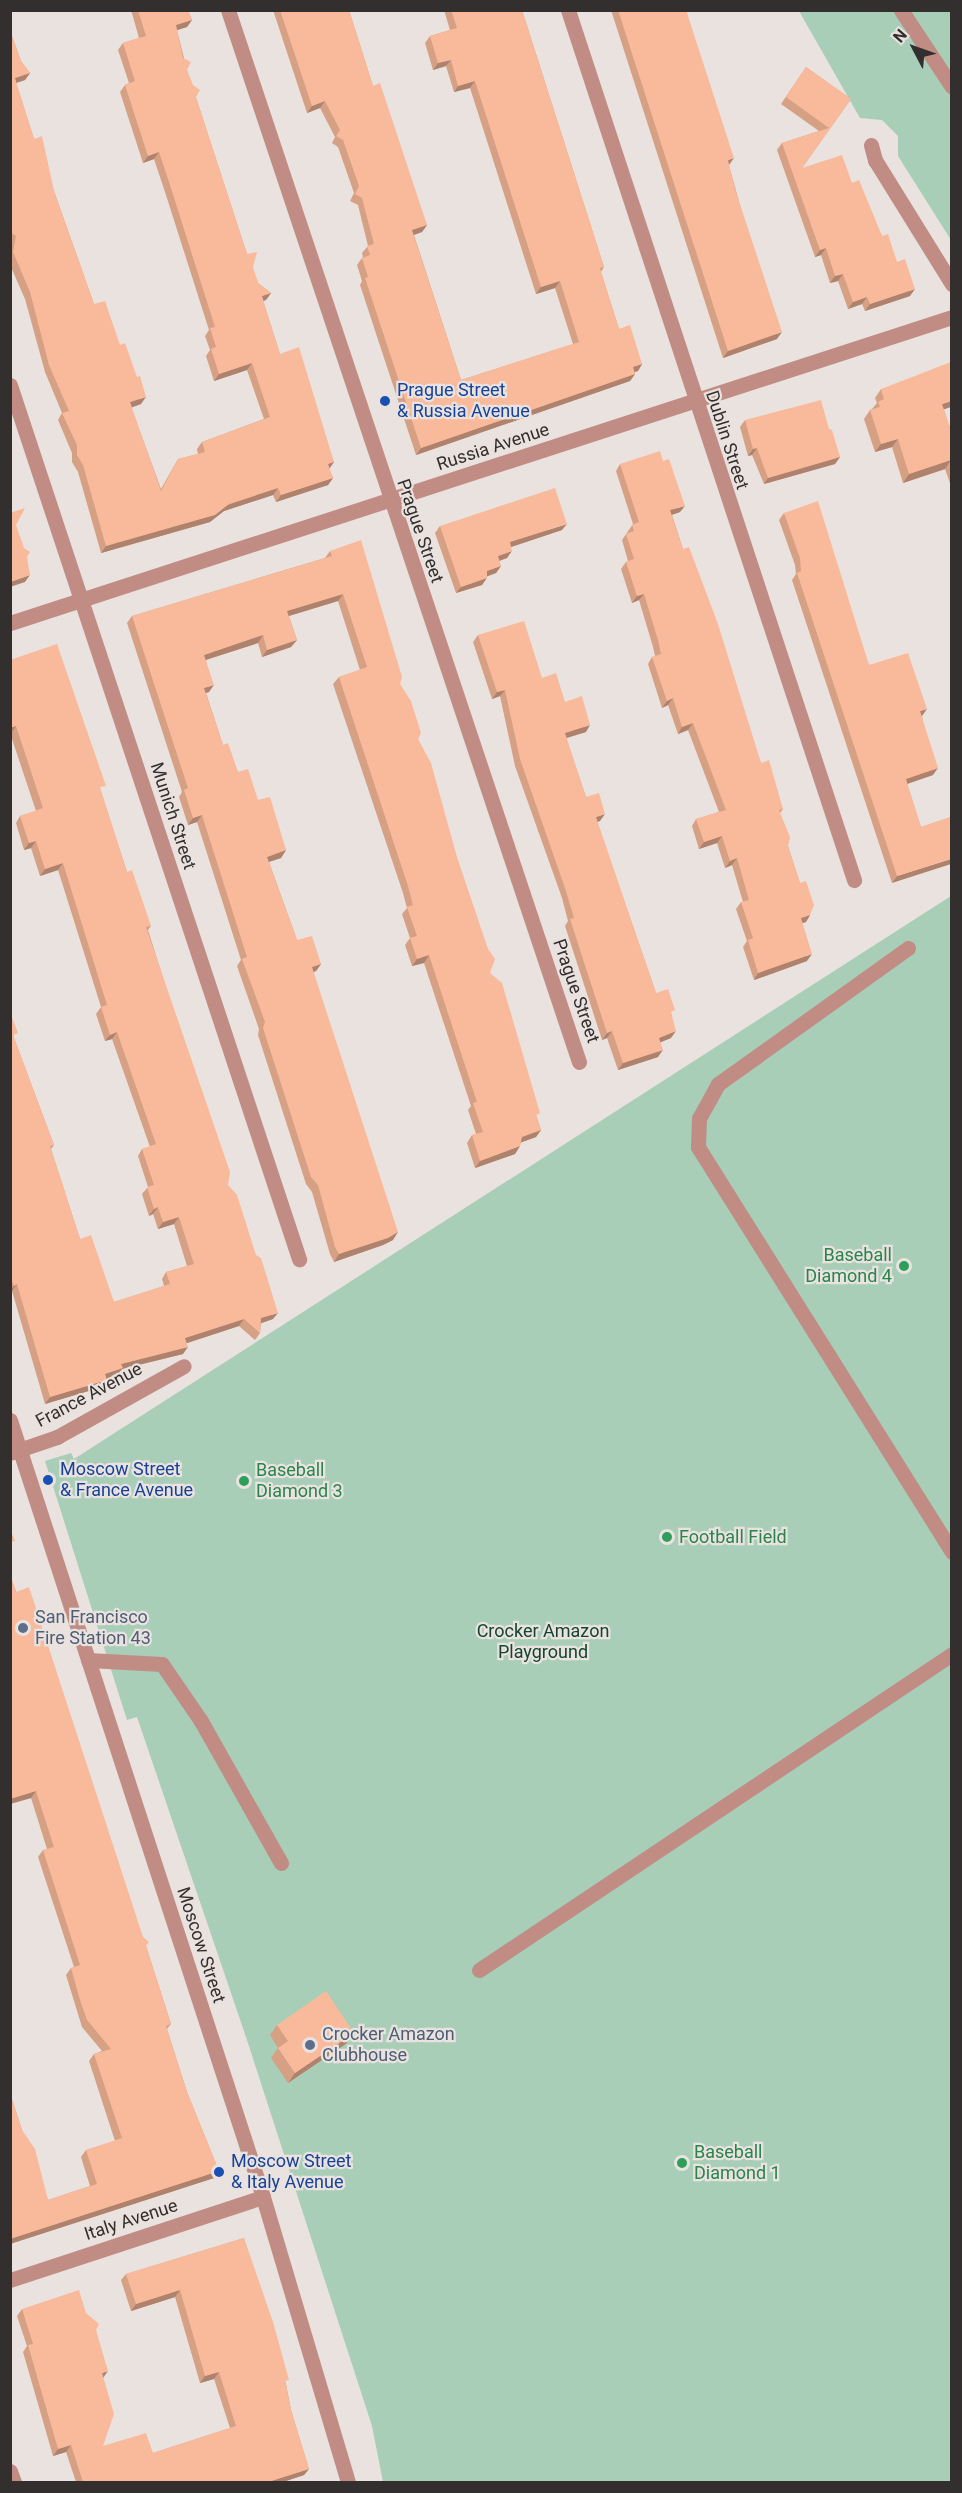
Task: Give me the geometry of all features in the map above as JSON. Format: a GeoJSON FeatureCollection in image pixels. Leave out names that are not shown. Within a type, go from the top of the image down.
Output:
{"type":"FeatureCollection","features":[{"type":"Feature","properties":{"kind":"street","name":"Prague Street"},"geometry":{"type":"LineString","coordinates":[[228,10],[389,501],[579,1062]]}},
{"type":"Feature","properties":{"kind":"street","name":"Dublin Street"},"geometry":{"type":"LineString","coordinates":[[568,10],[694,403],[854,880]]}},
{"type":"Feature","properties":{"kind":"street"},"geometry":{"type":"LineString","coordinates":[[901,10],[951,87]]}},
{"type":"Feature","properties":{"kind":"street"},"geometry":{"type":"LineString","coordinates":[[871,145],[875,160],[951,284]]}},
{"type":"Feature","properties":{"kind":"street","name":"Russia Avenue"},"geometry":{"type":"LineString","coordinates":[[10,624],[694,403],[951,317]]}},
{"type":"Feature","properties":{"kind":"street","name":"Munich Street"},"geometry":{"type":"LineString","coordinates":[[10,385],[299,1259]]}},
{"type":"Feature","properties":{"kind":"street"},"geometry":{"type":"LineString","coordinates":[[908,948],[718,1084],[699,1118],[698,1147],[951,1552]]}},
{"type":"Feature","properties":{"kind":"street","name":"France Avenue"},"geometry":{"type":"LineString","coordinates":[[15,1452],[57,1437],[184,1366]]}},
{"type":"Feature","properties":{"kind":"street","name":"Moscow Street"},"geometry":{"type":"LineString","coordinates":[[10,1420],[15,1452],[88,1660],[263,2197],[348,2482]]}},
{"type":"Feature","properties":{"kind":"street"},"geometry":{"type":"LineString","coordinates":[[479,1970],[951,1654]]}},
{"type":"Feature","properties":{"kind":"street"},"geometry":{"type":"LineString","coordinates":[[88,1660],[162,1664],[201,1721],[281,1863]]}},
{"type":"Feature","properties":{"kind":"street","name":"Italy Avenue"},"geometry":{"type":"LineString","coordinates":[[10,2280],[263,2197]]}},
{"type":"Feature","properties":{"kind":"street"},"geometry":{"type":"LineString","coordinates":[[10,2471],[14,2482]]}},
{"type":"Feature","properties":{"kind":"green space"},"geometry":{"type":"Polygon","coordinates":[[[799,11],[951,11],[951,240],[898,156],[898,136],[882,120],[860,118],[799,11]]]}},
{"type":"Feature","properties":{"kind":"green space","name":"Crocker Amazon Playground"},"geometry":{"type":"Polygon","coordinates":[[[951,896],[951,2482],[383,2482],[372,2426],[246,2037],[137,1717],[127,1720],[45,1461],[71,1453],[74,1459],[951,896]]]}},
{"type":"Feature","properties":{"kind":"building"},"geometry":{"type":"Polygon","coordinates":[[[138,10],[188,10],[192,20],[176,25],[183,58],[191,62],[187,70],[193,85],[200,90],[196,97],[247,254],[257,252],[253,267],[258,283],[271,293],[262,296],[280,354],[299,347],[334,462],[328,464],[333,478],[281,495],[278,488],[229,504],[215,515],[106,546],[83,465],[77,455],[77,445],[62,413],[69,411],[49,365],[30,292],[13,252],[16,236],[10,232],[10,30],[21,61],[30,73],[15,78],[34,139],[42,136],[54,191],[94,304],[105,301],[120,345],[125,343],[137,377],[140,376],[146,397],[130,402],[161,491],[178,459],[205,452],[202,442],[270,417],[252,363],[219,374],[211,349],[216,347],[210,328],[215,327],[170,185],[159,152],[148,156],[125,85],[135,81],[123,43],[146,36],[138,10]]]}},
{"type":"Feature","properties":{"kind":"building"},"geometry":{"type":"Polygon","coordinates":[[[280,10],[349,10],[373,86],[380,83],[427,225],[412,230],[461,380],[579,342],[560,281],[541,287],[475,81],[458,86],[451,60],[438,63],[430,36],[457,28],[451,10],[522,10],[604,267],[600,268],[619,329],[630,325],[642,364],[633,367],[635,374],[421,448],[365,278],[368,277],[362,258],[370,255],[367,246],[374,244],[362,198],[355,194],[359,186],[343,140],[336,136],[340,130],[325,101],[312,106],[280,10]]]}},
{"type":"Feature","properties":{"kind":"building"},"geometry":{"type":"Polygon","coordinates":[[[618,10],[686,10],[734,158],[728,160],[735,189],[782,332],[728,351],[618,10]]]}},
{"type":"Feature","properties":{"kind":"building"},"geometry":{"type":"Polygon","coordinates":[[[806,67],[851,99],[802,168],[842,155],[852,183],[859,180],[882,236],[888,234],[897,262],[905,259],[915,289],[870,304],[867,297],[853,302],[843,274],[835,276],[826,248],[820,250],[782,143],[829,128],[786,97],[806,67]]]}},
{"type":"Feature","properties":{"kind":"building"},"geometry":{"type":"Polygon","coordinates":[[[951,362],[951,401],[942,404],[951,431],[951,460],[909,474],[898,439],[881,444],[870,410],[880,407],[878,402],[884,399],[881,389],[951,362]]]}},
{"type":"Feature","properties":{"kind":"building"},"geometry":{"type":"Polygon","coordinates":[[[821,400],[840,457],[768,478],[757,448],[753,449],[745,420],[821,400]]]}},
{"type":"Feature","properties":{"kind":"building"},"geometry":{"type":"Polygon","coordinates":[[[660,451],[663,461],[669,459],[685,506],[670,510],[683,549],[689,547],[718,624],[761,763],[769,760],[783,809],[779,810],[790,837],[788,846],[800,883],[806,881],[814,905],[810,915],[801,918],[812,954],[758,973],[748,940],[753,938],[741,902],[749,900],[737,858],[730,861],[722,836],[704,842],[696,819],[726,810],[693,723],[682,727],[673,698],[667,701],[652,657],[661,654],[658,640],[644,594],[637,596],[626,562],[634,559],[626,534],[634,531],[632,525],[639,522],[620,464],[660,451]]]}},
{"type":"Feature","properties":{"kind":"building"},"geometry":{"type":"Polygon","coordinates":[[[555,488],[567,524],[510,542],[512,551],[498,556],[501,566],[487,571],[487,578],[461,587],[440,526],[555,488]]]}},
{"type":"Feature","properties":{"kind":"building"},"geometry":{"type":"Polygon","coordinates":[[[818,501],[869,665],[908,653],[927,709],[920,711],[938,768],[906,779],[921,827],[951,817],[951,859],[897,876],[797,573],[801,571],[800,558],[784,513],[818,501]]]}},
{"type":"Feature","properties":{"kind":"building"},"geometry":{"type":"Polygon","coordinates":[[[25,508],[16,525],[24,548],[30,552],[27,557],[30,575],[10,582],[10,513],[25,508]]]}},
{"type":"Feature","properties":{"kind":"building"},"geometry":{"type":"Polygon","coordinates":[[[361,540],[402,677],[400,684],[411,701],[421,733],[418,739],[431,763],[457,857],[488,949],[495,959],[490,973],[502,983],[540,1113],[536,1115],[541,1130],[522,1137],[520,1146],[480,1161],[472,1135],[483,1132],[473,1103],[477,1102],[429,955],[417,959],[410,938],[417,936],[407,907],[413,905],[408,886],[339,677],[367,667],[343,594],[287,611],[297,640],[267,650],[263,635],[204,655],[214,685],[204,688],[223,745],[228,743],[238,772],[248,769],[258,800],[270,797],[286,850],[267,857],[297,940],[312,936],[321,964],[312,967],[398,1232],[388,1238],[339,1254],[318,1185],[311,1177],[263,1028],[265,1022],[242,959],[247,957],[202,815],[193,818],[184,790],[188,788],[132,616],[332,556],[330,551],[361,540]]]}},
{"type":"Feature","properties":{"kind":"building"},"geometry":{"type":"Polygon","coordinates":[[[524,621],[542,678],[556,673],[565,702],[582,696],[590,725],[565,733],[586,797],[599,793],[605,814],[596,817],[656,993],[668,989],[675,1010],[671,1012],[676,1031],[659,1038],[663,1050],[623,1063],[612,1031],[607,1033],[570,919],[574,918],[566,891],[520,759],[505,690],[497,692],[478,635],[524,621]]]}},
{"type":"Feature","properties":{"kind":"building"},"geometry":{"type":"Polygon","coordinates":[[[57,644],[106,786],[100,787],[127,872],[132,870],[151,926],[146,927],[230,1172],[228,1185],[237,1195],[256,1255],[261,1258],[278,1313],[261,1318],[260,1333],[244,1319],[185,1338],[188,1347],[121,1364],[123,1368],[105,1374],[107,1380],[50,1397],[17,1284],[14,1286],[10,1276],[10,1012],[18,1033],[13,1035],[54,1145],[50,1146],[80,1239],[91,1235],[114,1302],[170,1284],[166,1272],[194,1264],[179,1217],[163,1222],[158,1207],[154,1209],[147,1187],[154,1185],[142,1149],[156,1144],[117,1032],[110,1035],[101,1007],[107,1005],[63,863],[45,869],[36,841],[29,843],[20,816],[43,808],[16,726],[10,728],[10,660],[57,644]]]}},
{"type":"Feature","properties":{"kind":"building"},"geometry":{"type":"Polygon","coordinates":[[[10,1529],[15,1541],[10,1542],[10,1529]]]}},
{"type":"Feature","properties":{"kind":"building"},"geometry":{"type":"Polygon","coordinates":[[[10,1575],[16,1592],[29,1587],[143,1937],[149,1942],[146,1946],[171,2024],[166,2026],[187,2092],[219,2171],[10,2239],[10,2093],[22,2130],[35,2149],[48,2200],[97,2184],[86,2150],[122,2138],[94,2054],[111,2049],[87,2020],[80,2000],[71,1968],[80,1965],[43,1850],[54,1847],[36,1791],[10,1799],[10,1575]]]}},
{"type":"Feature","properties":{"kind":"building","name":"Crocker Amazon Clubhouse"},"geometry":{"type":"Polygon","coordinates":[[[326,1991],[354,2033],[295,2073],[278,2048],[288,2041],[277,2025],[326,1991]]]}},
{"type":"Feature","properties":{"kind":"building"},"geometry":{"type":"Polygon","coordinates":[[[244,2238],[273,2322],[289,2380],[285,2381],[291,2410],[309,2469],[268,2482],[83,2482],[71,2445],[58,2449],[28,2345],[33,2344],[22,2309],[79,2290],[86,2313],[99,2324],[96,2330],[108,2371],[102,2373],[114,2414],[103,2446],[146,2433],[153,2453],[236,2426],[219,2372],[205,2376],[180,2290],[136,2304],[126,2274],[244,2238]]]}},
{"type":"Feature","properties":{"kind":"place","name":"Prague Street & Russia Avenue"},"geometry":{"type":"Point","coordinates":[385,401]}},
{"type":"Feature","properties":{"kind":"place","name":"Baseball Diamond 4"},"geometry":{"type":"Point","coordinates":[904,1266]}},
{"type":"Feature","properties":{"kind":"place","name":"Moscow Street & France Avenue"},"geometry":{"type":"Point","coordinates":[48,1480]}},
{"type":"Feature","properties":{"kind":"place","name":"Baseball Diamond 3"},"geometry":{"type":"Point","coordinates":[244,1481]}},
{"type":"Feature","properties":{"kind":"place","name":"Football Field"},"geometry":{"type":"Point","coordinates":[667,1537]}},
{"type":"Feature","properties":{"kind":"place","name":"San Francisco Fire Station 43"},"geometry":{"type":"Point","coordinates":[23,1628]}},
{"type":"Feature","properties":{"kind":"place","name":"Crocker Amazon Clubhouse"},"geometry":{"type":"Point","coordinates":[310,2045]}},
{"type":"Feature","properties":{"kind":"place","name":"Baseball Diamond 1"},"geometry":{"type":"Point","coordinates":[682,2163]}},
{"type":"Feature","properties":{"kind":"place","name":"Moscow Street & Italy Avenue"},"geometry":{"type":"Point","coordinates":[219,2172]}}]}
